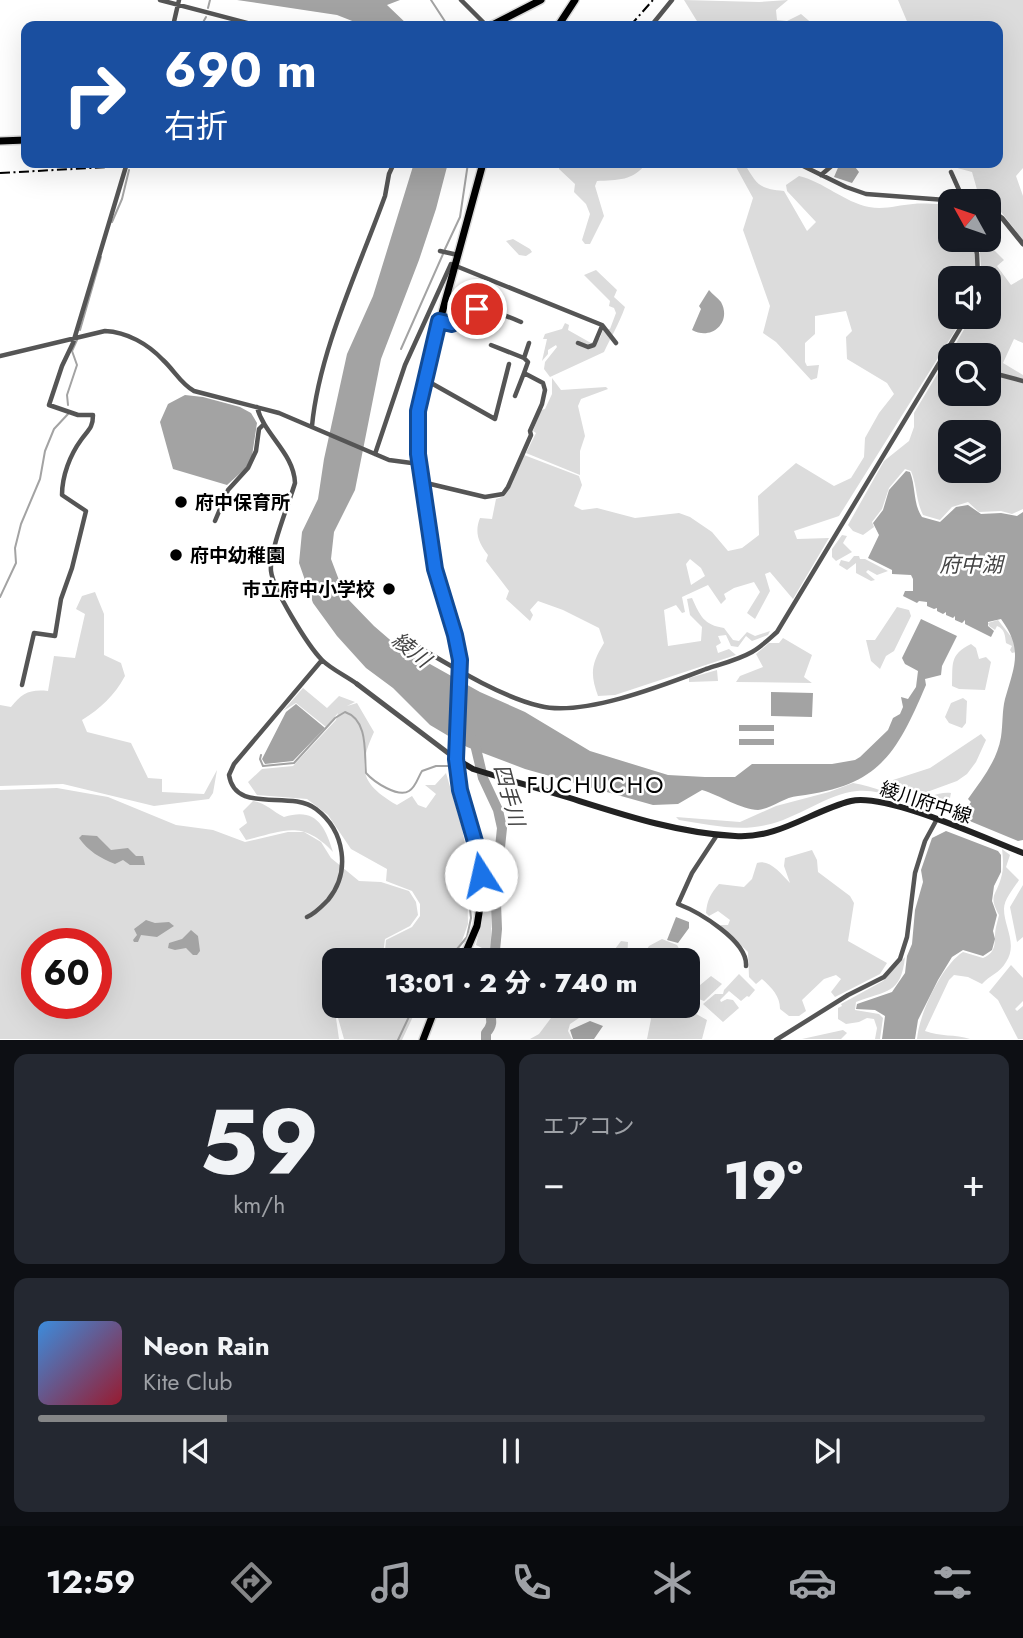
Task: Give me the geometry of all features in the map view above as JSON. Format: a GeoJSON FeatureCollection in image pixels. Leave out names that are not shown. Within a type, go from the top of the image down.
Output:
{"type":"FeatureCollection","features":[{"type":"Feature","properties":{"kind":"main road"},"geometry":{"type":"LineString","coordinates":[[500,21],[541,0]]}},
{"type":"Feature","properties":{"kind":"main road"},"geometry":{"type":"LineString","coordinates":[[561,21],[575,0]]}},
{"type":"Feature","properties":{"kind":"main road"},"geometry":{"type":"LineString","coordinates":[[0,141],[21,140]]}},
{"type":"Feature","properties":{"kind":"main road"},"geometry":{"type":"LineString","coordinates":[[468,948],[477,926],[481,888],[479,860],[460,790],[456,759],[461,674],[455,635],[435,569],[419,464],[416,424],[439,321],[482,168]]}},
{"type":"Feature","properties":{"kind":"main road","name":"綾川府中線"},"geometry":{"type":"LineString","coordinates":[[456,759],[478,771],[630,818],[717,835],[745,837],[774,832],[839,805],[862,799],[937,819],[1023,853]]}},
{"type":"Feature","properties":{"kind":"main road"},"geometry":{"type":"LineString","coordinates":[[423,1040],[431,1018]]}},
{"type":"Feature","properties":{"kind":"street"},"geometry":{"type":"LineString","coordinates":[[160,0],[178,2],[242,21]]}},
{"type":"Feature","properties":{"kind":"street"},"geometry":{"type":"LineString","coordinates":[[461,0],[484,21]]}},
{"type":"Feature","properties":{"kind":"street"},"geometry":{"type":"LineString","coordinates":[[655,21],[672,0]]}},
{"type":"Feature","properties":{"kind":"street"},"geometry":{"type":"LineString","coordinates":[[174,21],[178,2]]}},
{"type":"Feature","properties":{"kind":"street"},"geometry":{"type":"LineString","coordinates":[[22,685],[34,633],[55,636],[61,599],[72,568],[86,511],[62,495],[62,489],[68,464],[81,440],[91,430],[93,415],[78,415],[49,405],[74,338],[125,168]]}},
{"type":"Feature","properties":{"kind":"street"},"geometry":{"type":"LineString","coordinates":[[315,427],[314,401],[337,324],[385,196],[392,168]]}},
{"type":"Feature","properties":{"kind":"street"},"geometry":{"type":"LineString","coordinates":[[807,168],[866,194],[938,199]]}},
{"type":"Feature","properties":{"kind":"street"},"geometry":{"type":"LineString","coordinates":[[821,175],[829,168]]}},
{"type":"Feature","properties":{"kind":"street"},"geometry":{"type":"LineString","coordinates":[[951,172],[959,189]]}},
{"type":"Feature","properties":{"kind":"street"},"geometry":{"type":"LineString","coordinates":[[1001,217],[1023,244]]}},
{"type":"Feature","properties":{"kind":"street"},"geometry":{"type":"LineString","coordinates":[[443,251],[458,255]]}},
{"type":"Feature","properties":{"kind":"street"},"geometry":{"type":"LineString","coordinates":[[374,453],[405,365],[451,264],[602,325],[616,342]]}},
{"type":"Feature","properties":{"kind":"street"},"geometry":{"type":"LineString","coordinates":[[439,321],[452,324],[466,310],[477,309],[495,311],[520,322]]}},
{"type":"Feature","properties":{"kind":"street"},"geometry":{"type":"LineString","coordinates":[[578,343],[588,347],[594,345],[602,325]]}},
{"type":"Feature","properties":{"kind":"street"},"geometry":{"type":"LineString","coordinates":[[0,356],[105,331],[130,336],[164,360],[191,389],[257,407],[315,427],[398,463],[419,464]]}},
{"type":"Feature","properties":{"kind":"street"},"geometry":{"type":"LineString","coordinates":[[524,358],[529,343]]}},
{"type":"Feature","properties":{"kind":"street"},"geometry":{"type":"LineString","coordinates":[[491,345],[528,362],[515,396]]}},
{"type":"Feature","properties":{"kind":"street"},"geometry":{"type":"LineString","coordinates":[[425,379],[495,419],[509,364]]}},
{"type":"Feature","properties":{"kind":"street"},"geometry":{"type":"LineString","coordinates":[[410,642],[461,674],[510,696],[542,707],[554,708],[617,699],[752,652],[776,632],[938,365]]}},
{"type":"Feature","properties":{"kind":"street"},"geometry":{"type":"LineString","coordinates":[[422,482],[485,497],[503,494],[531,435],[530,431],[545,390],[543,383],[524,373]]}},
{"type":"Feature","properties":{"kind":"street"},"geometry":{"type":"LineString","coordinates":[[1001,376],[1023,382]]}},
{"type":"Feature","properties":{"kind":"street"},"geometry":{"type":"LineString","coordinates":[[257,407],[263,425],[290,463],[294,474],[295,482],[272,558],[271,571],[307,641],[322,660],[456,759]]}},
{"type":"Feature","properties":{"kind":"street"},"geometry":{"type":"LineString","coordinates":[[215,521],[231,486],[248,468],[256,452],[263,425]]}},
{"type":"Feature","properties":{"kind":"street"},"geometry":{"type":"LineString","coordinates":[[307,917],[319,910],[332,894],[341,871],[342,852],[331,827],[324,816],[307,804],[243,797],[234,790],[229,775],[234,764],[322,660]]}},
{"type":"Feature","properties":{"kind":"street"},"geometry":{"type":"LineString","coordinates":[[776,1040],[848,995],[884,977],[900,959],[907,937],[915,873],[925,841],[937,819]]}},
{"type":"Feature","properties":{"kind":"street"},"geometry":{"type":"LineString","coordinates":[[717,835],[692,873],[678,904],[712,921],[746,958],[746,966]]}},
{"type":"Feature","properties":{"kind":"shaded area"},"geometry":{"type":"Polygon","coordinates":[[[684,0],[788,0],[776,10],[777,20],[787,21],[697,21],[684,0]]]}},
{"type":"Feature","properties":{"kind":"shaded area"},"geometry":{"type":"Polygon","coordinates":[[[898,0],[1023,0],[1023,168],[1016,176],[1023,196],[1023,240],[1001,212],[1001,189],[977,189],[972,172],[957,168],[1003,168],[1003,21],[907,21],[898,0]]]}},
{"type":"Feature","properties":{"kind":"shaded area"},"geometry":{"type":"Polygon","coordinates":[[[801,14],[809,21],[787,21],[801,14]]]}},
{"type":"Feature","properties":{"kind":"shaded area"},"geometry":{"type":"Polygon","coordinates":[[[642,168],[618,180],[597,181],[595,186],[604,216],[590,244],[585,244],[582,240],[590,214],[586,204],[574,192],[575,184],[559,169],[642,168]]]}},
{"type":"Feature","properties":{"kind":"shaded area"},"geometry":{"type":"Polygon","coordinates":[[[737,168],[747,168],[763,187],[784,191],[807,231],[816,222],[787,191],[786,185],[799,176],[869,207],[938,204],[938,252],[975,252],[976,266],[938,266],[938,329],[956,329],[947,343],[938,343],[938,358],[839,516],[794,531],[797,539],[829,538],[793,599],[770,572],[765,574],[770,591],[755,619],[747,613],[760,592],[754,582],[724,594],[726,599],[721,604],[708,585],[682,597],[685,612],[682,613],[676,605],[664,610],[668,646],[701,641],[702,627],[690,615],[687,599],[692,598],[704,619],[712,625],[724,628],[733,640],[739,641],[747,632],[755,636],[770,631],[768,635],[752,641],[746,636],[738,647],[731,646],[726,635],[718,636],[721,643],[716,646],[718,653],[729,649],[736,655],[615,695],[598,696],[593,675],[596,657],[604,643],[599,628],[538,601],[530,610],[533,615],[530,621],[506,599],[509,591],[486,561],[488,555],[478,538],[480,518],[492,519],[496,499],[505,496],[524,455],[579,476],[582,485],[574,506],[582,510],[597,508],[635,518],[679,513],[712,532],[728,551],[742,548],[759,535],[758,496],[796,463],[834,486],[851,478],[864,457],[865,438],[894,394],[887,383],[847,359],[846,337],[852,331],[846,311],[815,316],[815,334],[805,343],[807,366],[819,365],[817,378],[811,380],[776,342],[763,333],[770,306],[743,230],[753,198],[737,168]],[[690,559],[686,564],[691,585],[705,576],[701,568],[690,559]]]}},
{"type":"Feature","properties":{"kind":"shaded area"},"geometry":{"type":"Polygon","coordinates":[[[513,239],[532,252],[526,256],[519,255],[506,241],[513,239]]]}},
{"type":"Feature","properties":{"kind":"shaded area"},"geometry":{"type":"Polygon","coordinates":[[[980,252],[996,252],[1004,260],[997,266],[981,266],[980,252]]]}},
{"type":"Feature","properties":{"kind":"shaded area"},"geometry":{"type":"Polygon","coordinates":[[[596,270],[617,290],[614,297],[625,307],[620,319],[604,352],[550,377],[544,369],[545,362],[557,347],[556,345],[548,350],[542,361],[547,339],[543,339],[545,334],[562,329],[565,323],[569,325],[568,330],[591,343],[600,338],[603,330],[610,329],[616,313],[614,308],[609,306],[610,301],[584,275],[596,270]]]}},
{"type":"Feature","properties":{"kind":"shaded area"},"geometry":{"type":"Polygon","coordinates":[[[1001,271],[1011,285],[1023,278],[1023,343],[1014,339],[1003,363],[1023,375],[1023,509],[1012,514],[1001,511],[979,512],[968,502],[952,507],[940,520],[923,515],[911,471],[905,469],[889,488],[882,509],[872,522],[874,527],[863,535],[853,531],[848,525],[884,461],[909,441],[914,427],[914,413],[938,373],[938,406],[1001,406],[1001,343],[956,343],[964,329],[1001,329],[1001,271]]]}},
{"type":"Feature","properties":{"kind":"shaded area"},"geometry":{"type":"Polygon","coordinates":[[[552,378],[561,390],[608,389],[581,399],[578,406],[585,436],[580,451],[580,475],[526,453],[536,433],[533,431],[541,410],[545,409],[552,394],[552,378]]]}},
{"type":"Feature","properties":{"kind":"shaded area"},"geometry":{"type":"Polygon","coordinates":[[[842,535],[847,536],[843,543],[852,552],[836,561],[832,557],[832,549],[842,535]]]}},
{"type":"Feature","properties":{"kind":"shaded area"},"geometry":{"type":"Polygon","coordinates":[[[854,556],[888,571],[877,575],[868,570],[866,572],[875,580],[871,581],[856,573],[856,563],[847,570],[839,565],[841,560],[849,562],[854,556]]]}},
{"type":"Feature","properties":{"kind":"shaded area"},"geometry":{"type":"Polygon","coordinates":[[[95,592],[104,614],[104,655],[121,663],[125,676],[106,701],[82,720],[87,732],[131,743],[148,778],[162,779],[162,792],[204,794],[217,770],[213,793],[209,799],[154,806],[63,784],[0,786],[0,705],[11,707],[27,693],[48,691],[54,656],[75,658],[85,614],[76,609],[82,596],[95,592]]]}},
{"type":"Feature","properties":{"kind":"shaded area"},"geometry":{"type":"Polygon","coordinates":[[[897,607],[909,610],[911,616],[894,651],[886,656],[880,669],[871,661],[866,640],[875,640],[897,607]]]}},
{"type":"Feature","properties":{"kind":"shaded area"},"geometry":{"type":"Polygon","coordinates":[[[998,620],[1016,643],[1016,652],[1012,653],[1010,650],[1012,646],[1006,643],[1002,629],[997,626],[995,630],[989,626],[988,623],[998,620]]]}},
{"type":"Feature","properties":{"kind":"shaded area"},"geometry":{"type":"Polygon","coordinates":[[[783,638],[812,655],[804,677],[812,683],[736,682],[740,676],[763,667],[756,654],[769,643],[779,643],[783,638]]]}},
{"type":"Feature","properties":{"kind":"shaded area"},"geometry":{"type":"Polygon","coordinates":[[[971,644],[976,648],[979,659],[986,657],[991,662],[985,690],[959,689],[952,686],[956,656],[971,644]]]}},
{"type":"Feature","properties":{"kind":"shaded area"},"geometry":{"type":"Polygon","coordinates":[[[717,670],[718,681],[689,682],[689,678],[717,670]]]}},
{"type":"Feature","properties":{"kind":"shaded area"},"geometry":{"type":"Polygon","coordinates":[[[303,688],[327,708],[339,696],[355,702],[347,706],[357,703],[374,732],[364,766],[369,782],[397,805],[412,796],[418,805],[426,808],[436,794],[425,785],[435,785],[446,773],[462,828],[470,872],[467,883],[468,924],[457,948],[385,948],[386,940],[412,927],[420,916],[420,904],[412,891],[386,881],[387,869],[351,849],[328,815],[307,799],[257,795],[248,782],[262,769],[293,766],[336,720],[338,713],[326,727],[296,703],[283,711],[303,688]]]}},
{"type":"Feature","properties":{"kind":"shaded area"},"geometry":{"type":"Polygon","coordinates":[[[963,698],[967,701],[966,723],[962,728],[949,723],[945,717],[951,703],[963,698]]]}},
{"type":"Feature","properties":{"kind":"shaded area"},"geometry":{"type":"Polygon","coordinates":[[[981,734],[986,740],[976,762],[967,774],[957,781],[916,796],[893,789],[893,780],[930,768],[981,734]]]}},
{"type":"Feature","properties":{"kind":"shaded area"},"geometry":{"type":"Polygon","coordinates":[[[853,783],[913,799],[951,793],[950,798],[932,808],[886,794],[866,791],[845,793],[778,822],[744,828],[722,827],[679,820],[676,817],[740,822],[776,806],[853,783]]]}},
{"type":"Feature","properties":{"kind":"shaded area"},"geometry":{"type":"Polygon","coordinates":[[[57,788],[108,797],[176,825],[213,830],[245,842],[288,832],[304,832],[321,842],[331,858],[359,881],[381,882],[409,891],[416,902],[418,915],[410,926],[385,939],[384,948],[322,948],[322,1018],[336,1018],[339,1039],[0,1039],[0,790],[57,788]]]}},
{"type":"Feature","properties":{"kind":"shaded area"},"geometry":{"type":"Polygon","coordinates":[[[253,801],[284,817],[304,814],[311,817],[322,826],[333,852],[312,835],[302,831],[282,831],[246,840],[239,829],[247,823],[243,811],[253,801]]]}},
{"type":"Feature","properties":{"kind":"shaded area"},"geometry":{"type":"Polygon","coordinates":[[[1002,849],[1010,855],[1006,867],[1019,880],[1004,905],[1011,942],[1006,962],[982,984],[968,977],[954,975],[949,980],[925,1031],[970,1039],[917,1039],[927,1004],[955,958],[963,952],[983,958],[993,949],[999,915],[993,899],[1002,874],[1002,849]]]}},
{"type":"Feature","properties":{"kind":"shaded area"},"geometry":{"type":"Polygon","coordinates":[[[812,850],[817,860],[818,872],[850,896],[854,903],[848,941],[887,963],[880,974],[835,997],[831,992],[841,979],[836,975],[824,979],[802,1000],[806,1011],[799,1016],[789,1016],[780,1009],[777,996],[766,982],[762,979],[756,984],[749,977],[748,952],[720,925],[728,925],[730,920],[718,911],[709,916],[706,913],[710,897],[719,884],[744,887],[752,879],[757,863],[762,862],[771,865],[790,883],[784,866],[785,858],[812,850]]]}},
{"type":"Feature","properties":{"kind":"shaded area"},"geometry":{"type":"Polygon","coordinates":[[[1023,885],[1023,937],[1017,942],[1010,907],[1023,885]]]}},
{"type":"Feature","properties":{"kind":"shaded area"},"geometry":{"type":"Polygon","coordinates":[[[486,901],[492,911],[491,948],[476,945],[486,901]]]}},
{"type":"Feature","properties":{"kind":"shaded area"},"geometry":{"type":"Polygon","coordinates":[[[662,939],[679,948],[648,948],[662,939]]]}},
{"type":"Feature","properties":{"kind":"shaded area"},"geometry":{"type":"Polygon","coordinates":[[[621,941],[628,942],[628,948],[616,948],[621,941]]]}},
{"type":"Feature","properties":{"kind":"shaded area"},"geometry":{"type":"Polygon","coordinates":[[[905,957],[896,985],[884,993],[856,1002],[855,1010],[879,1014],[883,1018],[880,1039],[875,1039],[877,1028],[874,1019],[867,1018],[846,1024],[838,1019],[838,1008],[841,1004],[883,981],[905,957]]]}},
{"type":"Feature","properties":{"kind":"shaded area"},"geometry":{"type":"Polygon","coordinates":[[[1011,965],[1023,978],[1023,1001],[1015,1009],[1017,1011],[1023,1006],[1023,1039],[1018,1039],[998,1000],[989,992],[1011,965]]]}},
{"type":"Feature","properties":{"kind":"shaded area"},"geometry":{"type":"Polygon","coordinates":[[[739,974],[755,990],[741,1001],[729,991],[720,1000],[733,1000],[739,1008],[723,1022],[703,1004],[715,994],[723,994],[739,974]]]}},
{"type":"Feature","properties":{"kind":"shaded area"},"geometry":{"type":"Polygon","coordinates":[[[711,976],[722,984],[704,1001],[700,1000],[700,985],[711,976]]]}},
{"type":"Feature","properties":{"kind":"shaded area"},"geometry":{"type":"Polygon","coordinates":[[[700,1016],[707,1020],[702,1039],[647,1039],[651,1019],[700,1016]]]}},
{"type":"Feature","properties":{"kind":"shaded area"},"geometry":{"type":"Polygon","coordinates":[[[338,1018],[412,1018],[402,1040],[344,1039],[338,1018]]]}},
{"type":"Feature","properties":{"kind":"shaded area"},"geometry":{"type":"Polygon","coordinates":[[[551,1018],[579,1018],[570,1024],[568,1031],[572,1039],[530,1039],[539,1034],[551,1018]]]}},
{"type":"Feature","properties":{"kind":"shaded area"},"geometry":{"type":"Polygon","coordinates":[[[843,1030],[847,1033],[841,1039],[802,1039],[843,1030]]]}},
{"type":"Feature","properties":{"kind":"water"},"geometry":{"type":"Polygon","coordinates":[[[237,0],[400,0],[387,5],[404,21],[352,21],[337,15],[237,0]]]}},
{"type":"Feature","properties":{"kind":"water"},"geometry":{"type":"Polygon","coordinates":[[[412,168],[447,168],[419,260],[381,359],[355,490],[334,532],[331,559],[345,596],[374,626],[396,645],[480,692],[525,712],[590,751],[668,775],[735,777],[752,764],[832,764],[860,757],[888,730],[893,718],[900,714],[903,707],[901,697],[908,699],[916,687],[918,671],[905,664],[902,658],[921,619],[957,636],[942,666],[941,675],[925,679],[926,685],[905,730],[881,763],[848,784],[793,797],[758,810],[745,808],[702,790],[678,804],[653,805],[525,769],[467,747],[430,725],[393,688],[366,668],[337,636],[313,603],[299,563],[302,532],[318,499],[347,354],[373,296],[412,168]]]}},
{"type":"Feature","properties":{"kind":"water"},"geometry":{"type":"Polygon","coordinates":[[[838,168],[856,168],[859,172],[852,183],[834,177],[838,168]]]}},
{"type":"Feature","properties":{"kind":"water"},"geometry":{"type":"Polygon","coordinates":[[[709,290],[721,302],[724,316],[718,328],[699,333],[692,330],[701,309],[699,306],[709,290]]]}},
{"type":"Feature","properties":{"kind":"water"},"geometry":{"type":"Polygon","coordinates":[[[185,395],[240,407],[251,413],[257,423],[252,456],[246,468],[227,485],[173,469],[160,422],[168,404],[185,395]]]}},
{"type":"Feature","properties":{"kind":"water","name":"府中湖"},"geometry":{"type":"Polygon","coordinates":[[[906,471],[910,472],[917,507],[922,517],[940,522],[956,507],[968,505],[981,514],[1001,513],[1017,516],[1023,512],[1023,840],[1018,841],[960,817],[971,802],[968,799],[988,770],[999,746],[1004,704],[1015,658],[1015,649],[1008,630],[1001,619],[988,622],[988,626],[994,631],[991,637],[965,624],[965,620],[962,623],[955,620],[955,616],[953,618],[946,615],[946,612],[943,614],[937,611],[937,608],[927,606],[927,602],[917,603],[903,596],[905,591],[913,591],[911,575],[892,574],[892,570],[868,558],[879,535],[873,523],[883,510],[889,490],[906,471]]]}},
{"type":"Feature","properties":{"kind":"water"},"geometry":{"type":"Polygon","coordinates":[[[771,692],[813,693],[812,717],[771,716],[771,692]]]}},
{"type":"Feature","properties":{"kind":"water"},"geometry":{"type":"Polygon","coordinates":[[[296,704],[325,728],[293,761],[265,764],[262,759],[286,712],[296,704]]]}},
{"type":"Feature","properties":{"kind":"water"},"geometry":{"type":"Polygon","coordinates":[[[739,725],[774,725],[774,731],[739,731],[739,725]]]}},
{"type":"Feature","properties":{"kind":"water"},"geometry":{"type":"Polygon","coordinates":[[[739,739],[774,739],[774,745],[739,745],[739,739]]]}},
{"type":"Feature","properties":{"kind":"water"},"geometry":{"type":"Polygon","coordinates":[[[946,831],[998,851],[1001,855],[1001,872],[994,886],[992,901],[997,915],[992,950],[983,956],[963,950],[952,957],[918,1020],[915,1039],[882,1039],[885,1016],[875,1010],[856,1009],[857,1004],[892,992],[905,973],[912,944],[915,910],[923,882],[921,870],[932,838],[946,831]]]}},
{"type":"Feature","properties":{"kind":"water"},"geometry":{"type":"Polygon","coordinates":[[[82,835],[97,836],[111,850],[128,848],[136,856],[143,856],[145,865],[130,865],[123,860],[115,864],[104,859],[83,843],[79,838],[82,835]]]}},
{"type":"Feature","properties":{"kind":"water"},"geometry":{"type":"Polygon","coordinates":[[[676,917],[689,922],[689,928],[678,943],[667,940],[676,917]]]}},
{"type":"Feature","properties":{"kind":"water"},"geometry":{"type":"Polygon","coordinates":[[[146,920],[155,923],[169,922],[174,926],[157,937],[141,935],[138,942],[134,942],[137,935],[134,929],[146,920]]]}},
{"type":"Feature","properties":{"kind":"water"},"geometry":{"type":"Polygon","coordinates":[[[191,930],[198,936],[200,951],[197,955],[193,955],[186,948],[168,948],[169,943],[182,939],[191,930]]]}},
{"type":"Feature","properties":{"kind":"water"},"geometry":{"type":"Polygon","coordinates":[[[590,1021],[603,1026],[594,1039],[573,1039],[570,1030],[590,1021]]]}},
{"type":"Feature","properties":{"kind":"waterway"},"geometry":{"type":"LineString","coordinates":[[208,8],[210,0]]}},
{"type":"Feature","properties":{"kind":"waterway"},"geometry":{"type":"LineString","coordinates":[[431,0],[445,21]]}},
{"type":"Feature","properties":{"kind":"waterway"},"geometry":{"type":"LineString","coordinates":[[204,21],[206,17]]}},
{"type":"Feature","properties":{"kind":"waterway"},"geometry":{"type":"LineString","coordinates":[[445,249],[460,217],[467,168]]}},
{"type":"Feature","properties":{"kind":"waterway"},"geometry":{"type":"LineString","coordinates":[[112,222],[122,199],[129,170]]}},
{"type":"Feature","properties":{"kind":"waterway"},"geometry":{"type":"LineString","coordinates":[[401,349],[443,254]]}},
{"type":"Feature","properties":{"kind":"waterway"},"geometry":{"type":"LineString","coordinates":[[80,330],[101,257]]}},
{"type":"Feature","properties":{"kind":"waterway"},"geometry":{"type":"LineString","coordinates":[[68,405],[67,395],[77,365],[72,351],[77,340]]}},
{"type":"Feature","properties":{"kind":"waterway"},"geometry":{"type":"LineString","coordinates":[[0,597],[16,563],[15,548],[21,524],[40,479],[45,451],[54,429],[68,414]]}},
{"type":"Feature","properties":{"kind":"waterway"},"geometry":{"type":"LineString","coordinates":[[261,755],[263,766],[294,763],[335,718],[345,712],[353,716],[362,730],[366,773],[386,788],[404,793],[411,789],[422,771],[436,766],[449,766],[465,829],[472,873],[469,898],[471,918],[467,937],[458,948]]}},
{"type":"Feature","properties":{"kind":"waterway","name":"四手川"},"geometry":{"type":"LineString","coordinates":[[474,740],[483,778],[498,810],[502,828],[499,857],[502,873],[501,878],[495,877],[495,948]]}},
{"type":"Feature","properties":{"kind":"waterway"},"geometry":{"type":"LineString","coordinates":[[398,1040],[408,1018]]}},
{"type":"Feature","properties":{"kind":"waterway","name":"四手川"},"geometry":{"type":"LineString","coordinates":[[486,1040],[490,1018]]}},
{"type":"Feature","properties":{"kind":"railway"},"geometry":{"type":"LineString","coordinates":[[634,21],[653,0]]}},
{"type":"Feature","properties":{"kind":"railway"},"geometry":{"type":"LineString","coordinates":[[0,173],[91,168]]}},
{"type":"Feature","properties":{"kind":"place","name":"府中保育所"},"geometry":{"type":"Point","coordinates":[181,502]}},
{"type":"Feature","properties":{"kind":"place","name":"府中幼稚園"},"geometry":{"type":"Point","coordinates":[176,555]}},
{"type":"Feature","properties":{"kind":"place","name":"市立府中小学校"},"geometry":{"type":"Point","coordinates":[389,589]}},
{"type":"Feature","properties":{"kind":"district","name":"FUCHUCHO"},"geometry":{"type":"Point","coordinates":[596,785]}},
{"type":"Feature","properties":{"kind":"route"},"geometry":{"type":"LineString","coordinates":[[477,309],[466,310],[452,324],[439,321],[416,424],[435,569],[460,660],[456,759],[460,790],[476,845],[481,875]]}},
{"type":"Feature","properties":{"kind":"water label","name":"綾川"},"geometry":{"type":"Point","coordinates":[411,650]}}]}
